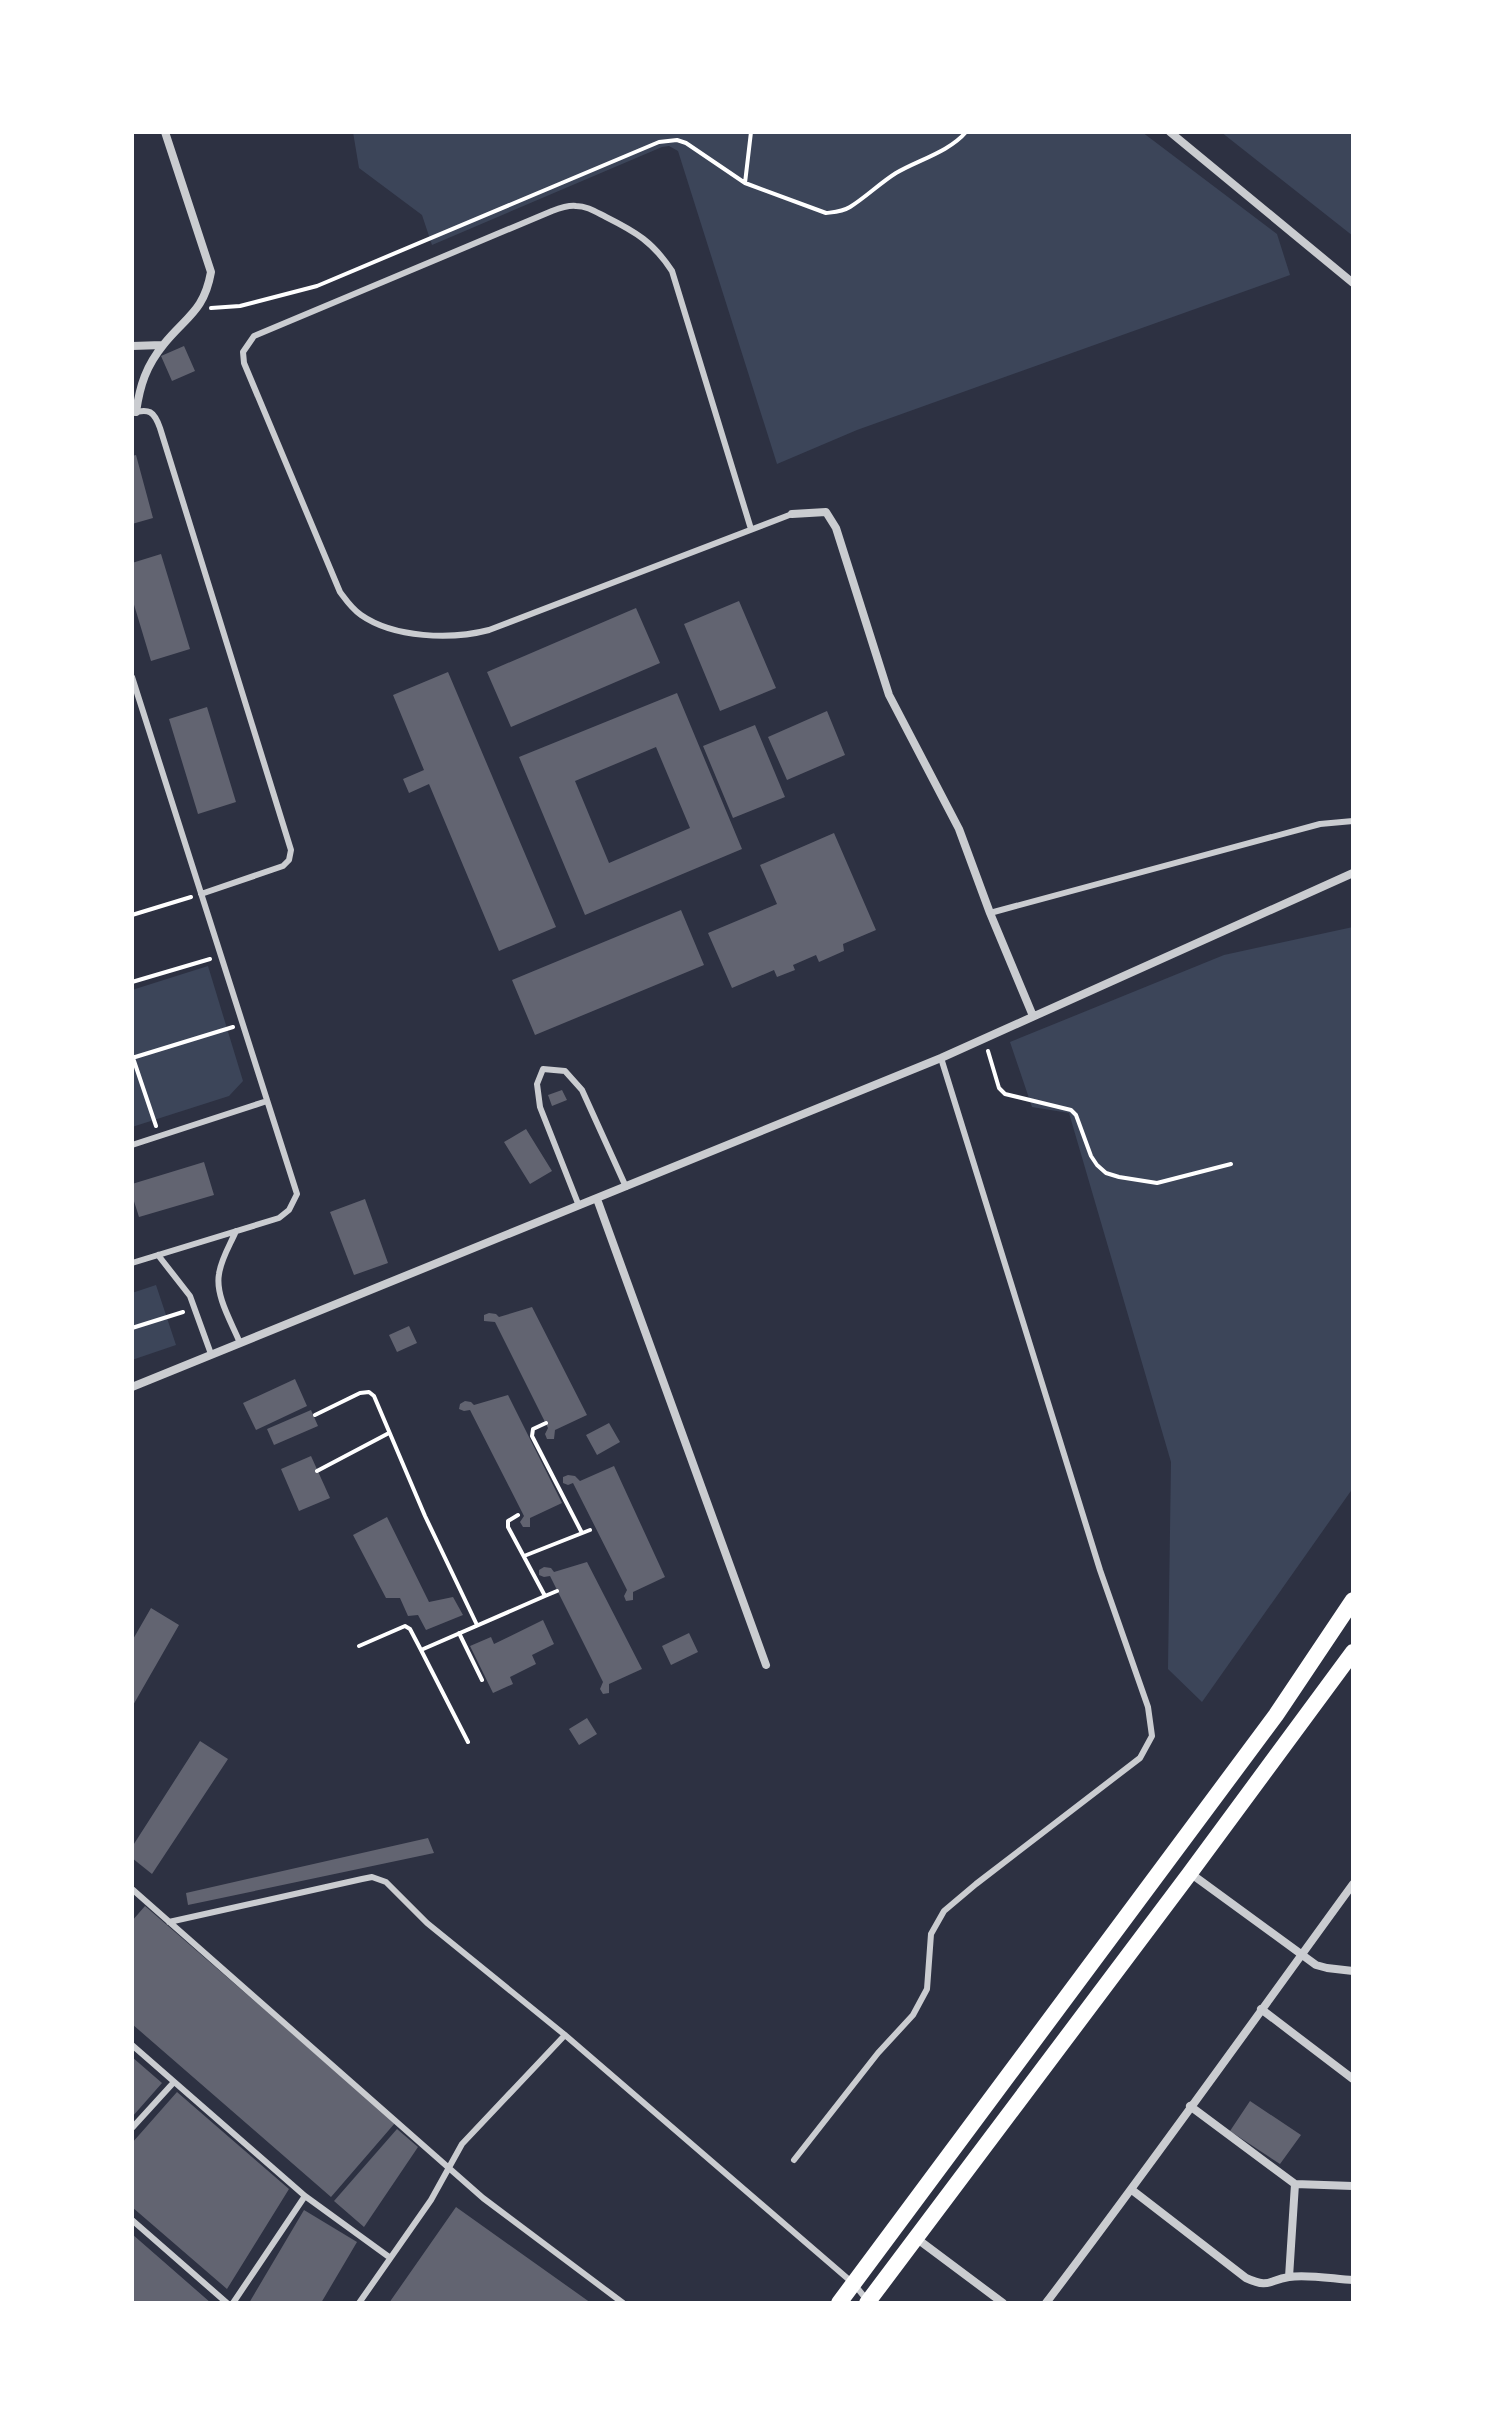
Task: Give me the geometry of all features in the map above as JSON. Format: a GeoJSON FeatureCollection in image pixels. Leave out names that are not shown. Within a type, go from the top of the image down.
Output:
{"type":"FeatureCollection","features":[{"type":"Feature","properties":{"kind":"main road"},"geometry":{"type":"LineString","coordinates":[[839,2303],[1276,1715],[1353,1600]]}},
{"type":"Feature","properties":{"kind":"main road"},"geometry":{"type":"LineString","coordinates":[[868,2302],[1353,1652]]}},
{"type":"Feature","properties":{"kind":"main road"},"geometry":{"type":"LineString","coordinates":[[915,2201],[923,2212],[934,2213]]}},
{"type":"Feature","properties":{"kind":"main road"},"geometry":{"type":"LineString","coordinates":[[884,2244],[896,2248],[902,2258]]}},
{"type":"Feature","properties":{"kind":"street"},"geometry":{"type":"LineString","coordinates":[[134,413],[140,383],[162,345],[198,308],[208,288],[211,272],[165,132]]}},
{"type":"Feature","properties":{"kind":"street"},"geometry":{"type":"LineString","coordinates":[[1170,132],[1353,283]]}},
{"type":"Feature","properties":{"kind":"street"},"geometry":{"type":"LineString","coordinates":[[132,346],[162,345]]}},
{"type":"Feature","properties":{"kind":"street"},"geometry":{"type":"LineString","coordinates":[[792,514],[826,512],[836,528],[889,695],[959,829],[1033,1016]]}},
{"type":"Feature","properties":{"kind":"street"},"geometry":{"type":"LineString","coordinates":[[132,1387],[941,1058],[1353,873]]}},
{"type":"Feature","properties":{"kind":"street"},"geometry":{"type":"LineString","coordinates":[[597,1199],[766,1665]]}},
{"type":"Feature","properties":{"kind":"street"},"geometry":{"type":"LineString","coordinates":[[1190,1873],[1322,1967],[1353,1971]]}},
{"type":"Feature","properties":{"kind":"street"},"geometry":{"type":"LineString","coordinates":[[1046,2303],[1132,2190],[1353,1884]]}},
{"type":"Feature","properties":{"kind":"street"},"geometry":{"type":"LineString","coordinates":[[1261,2009],[1353,2079]]}},
{"type":"Feature","properties":{"kind":"street"},"geometry":{"type":"LineString","coordinates":[[1190,2106],[1295,2184],[1353,2186]]}},
{"type":"Feature","properties":{"kind":"street"},"geometry":{"type":"LineString","coordinates":[[1289,2277],[1295,2184]]}},
{"type":"Feature","properties":{"kind":"street"},"geometry":{"type":"LineString","coordinates":[[1132,2190],[1246,2278],[1259,2284],[1271,2284],[1289,2277],[1353,2280]]}},
{"type":"Feature","properties":{"kind":"street"},"geometry":{"type":"LineString","coordinates":[[916,2238],[1003,2303]]}},
{"type":"Feature","properties":{"kind":"lane"},"geometry":{"type":"LineString","coordinates":[[751,529],[672,271],[659,252],[632,229],[585,207],[552,211],[254,336],[243,352],[244,363],[340,592],[361,616],[384,625],[423,635],[471,635],[792,514]]}},
{"type":"Feature","properties":{"kind":"lane"},"geometry":{"type":"LineString","coordinates":[[134,413],[151,411],[156,415],[291,850],[289,860],[283,866],[201,894]]}},
{"type":"Feature","properties":{"kind":"lane"},"geometry":{"type":"LineString","coordinates":[[132,677],[297,1194],[289,1210],[279,1218],[132,1263]]}},
{"type":"Feature","properties":{"kind":"lane"},"geometry":{"type":"LineString","coordinates":[[990,913],[1320,824],[1353,821]]}},
{"type":"Feature","properties":{"kind":"lane"},"geometry":{"type":"LineString","coordinates":[[794,2160],[878,2053],[913,2015],[927,1989],[931,1934],[944,1911],[1140,1758],[1152,1736],[1148,1707],[1100,1570],[941,1058]]}},
{"type":"Feature","properties":{"kind":"lane"},"geometry":{"type":"LineString","coordinates":[[579,1206],[540,1107],[537,1084],[543,1069],[565,1071],[582,1090],[626,1187]]}},
{"type":"Feature","properties":{"kind":"lane"},"geometry":{"type":"LineString","coordinates":[[132,1145],[267,1101]]}},
{"type":"Feature","properties":{"kind":"lane"},"geometry":{"type":"LineString","coordinates":[[236,1231],[218,1277],[222,1299],[240,1343]]}},
{"type":"Feature","properties":{"kind":"lane"},"geometry":{"type":"LineString","coordinates":[[158,1255],[184,1287],[211,1354]]}},
{"type":"Feature","properties":{"kind":"lane"},"geometry":{"type":"LineString","coordinates":[[169,1922],[362,1879],[380,1878],[444,1938],[565,2035],[854,2284],[868,2302]]}},
{"type":"Feature","properties":{"kind":"lane"},"geometry":{"type":"LineString","coordinates":[[133,1893],[483,2198],[623,2303]]}},
{"type":"Feature","properties":{"kind":"lane"},"geometry":{"type":"LineString","coordinates":[[359,2303],[424,2211],[469,2135],[565,2035]]}},
{"type":"Feature","properties":{"kind":"lane"},"geometry":{"type":"LineString","coordinates":[[132,2045],[305,2196],[389,2257]]}},
{"type":"Feature","properties":{"kind":"lane"},"geometry":{"type":"LineString","coordinates":[[132,2128],[174,2082]]}},
{"type":"Feature","properties":{"kind":"lane"},"geometry":{"type":"LineString","coordinates":[[132,2220],[230,2303],[305,2196]]}},
{"type":"Feature","properties":{"kind":"path"},"geometry":{"type":"LineString","coordinates":[[745,183],[751,132]]}},
{"type":"Feature","properties":{"kind":"path"},"geometry":{"type":"LineString","coordinates":[[132,915],[201,894]]}},
{"type":"Feature","properties":{"kind":"path"},"geometry":{"type":"LineString","coordinates":[[132,982],[221,955]]}},
{"type":"Feature","properties":{"kind":"path"},"geometry":{"type":"LineString","coordinates":[[159,1136],[132,1057],[243,1024]]}},
{"type":"Feature","properties":{"kind":"path"},"geometry":{"type":"LineString","coordinates":[[985,1038],[999,1088],[1005,1094],[1071,1110],[1076,1115],[1091,1156],[1106,1173],[1157,1183],[1231,1164]]}},
{"type":"Feature","properties":{"kind":"path"},"geometry":{"type":"LineString","coordinates":[[132,1328],[195,1309]]}},
{"type":"Feature","properties":{"kind":"path"},"geometry":{"type":"LineString","coordinates":[[315,1415],[360,1393],[369,1392],[374,1396],[425,1516],[477,1625]]}},
{"type":"Feature","properties":{"kind":"path"},"geometry":{"type":"LineString","coordinates":[[546,1423],[533,1429],[532,1436],[582,1533]]}},
{"type":"Feature","properties":{"kind":"path"},"geometry":{"type":"LineString","coordinates":[[317,1471],[389,1433]]}},
{"type":"Feature","properties":{"kind":"path"},"geometry":{"type":"LineString","coordinates":[[518,1515],[507,1523],[545,1596]]}},
{"type":"Feature","properties":{"kind":"path"},"geometry":{"type":"LineString","coordinates":[[524,1556],[590,1530]]}},
{"type":"Feature","properties":{"kind":"path"},"geometry":{"type":"LineString","coordinates":[[421,1650],[557,1591]]}},
{"type":"Feature","properties":{"kind":"path"},"geometry":{"type":"LineString","coordinates":[[359,1646],[405,1626],[410,1629],[468,1742]]}},
{"type":"Feature","properties":{"kind":"path"},"geometry":{"type":"LineString","coordinates":[[459,1633],[482,1680]]}},
{"type":"Feature","properties":{"kind":"shaded area"},"geometry":{"type":"Polygon","coordinates":[[[353,132],[1142,132],[1277,234],[1290,275],[857,430],[777,464],[678,151],[669,146],[662,147],[432,245],[422,215],[359,168],[353,132]]]}},
{"type":"Feature","properties":{"kind":"shaded area"},"geometry":{"type":"Polygon","coordinates":[[[1221,132],[1353,132],[1353,236],[1221,132]]]}},
{"type":"Feature","properties":{"kind":"shaded area"},"geometry":{"type":"Polygon","coordinates":[[[1353,927],[1353,1488],[1202,1702],[1168,1669],[1171,1462],[1069,1113],[1032,1107],[1010,1042],[1224,955],[1353,927]]]}},
{"type":"Feature","properties":{"kind":"shaded area"},"geometry":{"type":"Polygon","coordinates":[[[208,966],[243,1081],[229,1096],[132,1127],[132,990],[208,966]]]}},
{"type":"Feature","properties":{"kind":"shaded area"},"geometry":{"type":"Polygon","coordinates":[[[156,1285],[176,1345],[132,1360],[132,1293],[156,1285]]]}},
{"type":"Feature","properties":{"kind":"building"},"geometry":{"type":"Polygon","coordinates":[[[184,346],[195,371],[172,381],[161,356],[184,346]]]}},
{"type":"Feature","properties":{"kind":"building"},"geometry":{"type":"Polygon","coordinates":[[[136,455],[153,518],[132,524],[132,456],[136,455]]]}},
{"type":"Feature","properties":{"kind":"building"},"geometry":{"type":"Polygon","coordinates":[[[161,554],[190,649],[151,661],[132,598],[132,563],[161,554]]]}},
{"type":"Feature","properties":{"kind":"building"},"geometry":{"type":"Polygon","coordinates":[[[739,601],[776,688],[720,711],[684,624],[739,601]]]}},
{"type":"Feature","properties":{"kind":"building"},"geometry":{"type":"Polygon","coordinates":[[[636,608],[660,663],[511,727],[487,672],[636,608]]]}},
{"type":"Feature","properties":{"kind":"building"},"geometry":{"type":"Polygon","coordinates":[[[448,672],[556,927],[499,951],[429,784],[409,793],[403,779],[424,770],[393,695],[448,672]]]}},
{"type":"Feature","properties":{"kind":"building"},"geometry":{"type":"Polygon","coordinates":[[[677,693],[742,849],[585,915],[519,757],[677,693]],[[656,747],[575,781],[609,863],[690,828],[656,747]]]}},
{"type":"Feature","properties":{"kind":"building"},"geometry":{"type":"Polygon","coordinates":[[[207,707],[236,802],[198,814],[169,719],[207,707]]]}},
{"type":"Feature","properties":{"kind":"building"},"geometry":{"type":"Polygon","coordinates":[[[827,711],[845,755],[787,780],[768,737],[827,711]]]}},
{"type":"Feature","properties":{"kind":"building"},"geometry":{"type":"Polygon","coordinates":[[[755,725],[785,797],[733,818],[703,746],[755,725]]]}},
{"type":"Feature","properties":{"kind":"building"},"geometry":{"type":"Polygon","coordinates":[[[834,833],[876,930],[843,944],[844,951],[819,962],[816,955],[793,965],[795,970],[777,977],[774,970],[732,988],[708,933],[777,904],[760,865],[834,833]]]}},
{"type":"Feature","properties":{"kind":"building"},"geometry":{"type":"Polygon","coordinates":[[[681,910],[704,965],[535,1035],[512,980],[681,910]]]}},
{"type":"Feature","properties":{"kind":"building"},"geometry":{"type":"Polygon","coordinates":[[[562,1090],[567,1100],[552,1106],[548,1095],[562,1090]]]}},
{"type":"Feature","properties":{"kind":"building"},"geometry":{"type":"Polygon","coordinates":[[[526,1129],[552,1171],[530,1184],[504,1142],[526,1129]]]}},
{"type":"Feature","properties":{"kind":"building"},"geometry":{"type":"Polygon","coordinates":[[[204,1162],[214,1195],[139,1217],[132,1184],[204,1162]]]}},
{"type":"Feature","properties":{"kind":"building"},"geometry":{"type":"Polygon","coordinates":[[[365,1199],[388,1263],[354,1275],[330,1212],[365,1199]]]}},
{"type":"Feature","properties":{"kind":"building"},"geometry":{"type":"Polygon","coordinates":[[[532,1307],[587,1415],[555,1430],[554,1439],[547,1439],[545,1434],[548,1428],[495,1322],[484,1321],[484,1315],[489,1313],[499,1317],[532,1307]]]}},
{"type":"Feature","properties":{"kind":"building"},"geometry":{"type":"Polygon","coordinates":[[[409,1326],[417,1343],[397,1352],[389,1335],[409,1326]]]}},
{"type":"Feature","properties":{"kind":"building"},"geometry":{"type":"Polygon","coordinates":[[[295,1379],[307,1406],[256,1430],[243,1403],[295,1379]]]}},
{"type":"Feature","properties":{"kind":"building"},"geometry":{"type":"Polygon","coordinates":[[[508,1395],[562,1503],[530,1518],[530,1527],[523,1527],[520,1522],[524,1516],[470,1410],[459,1409],[465,1401],[474,1405],[508,1395]]]}},
{"type":"Feature","properties":{"kind":"building"},"geometry":{"type":"Polygon","coordinates":[[[311,1410],[318,1426],[274,1445],[267,1429],[311,1410]]]}},
{"type":"Feature","properties":{"kind":"building"},"geometry":{"type":"Polygon","coordinates":[[[609,1423],[620,1442],[597,1455],[586,1435],[609,1423]]]}},
{"type":"Feature","properties":{"kind":"building"},"geometry":{"type":"Polygon","coordinates":[[[311,1456],[330,1498],[299,1511],[281,1469],[311,1456]]]}},
{"type":"Feature","properties":{"kind":"building"},"geometry":{"type":"Polygon","coordinates":[[[614,1466],[665,1577],[633,1592],[633,1600],[626,1601],[624,1596],[627,1590],[573,1483],[563,1483],[563,1477],[568,1475],[580,1481],[614,1466]]]}},
{"type":"Feature","properties":{"kind":"building"},"geometry":{"type":"Polygon","coordinates":[[[387,1517],[429,1602],[453,1597],[463,1615],[426,1630],[418,1615],[408,1616],[400,1598],[386,1598],[353,1535],[387,1517]]]}},
{"type":"Feature","properties":{"kind":"building"},"geometry":{"type":"Polygon","coordinates":[[[587,1562],[642,1669],[609,1684],[609,1693],[603,1694],[600,1689],[603,1682],[550,1576],[539,1575],[539,1570],[544,1567],[554,1572],[587,1562]]]}},
{"type":"Feature","properties":{"kind":"building"},"geometry":{"type":"Polygon","coordinates":[[[151,1608],[179,1625],[132,1707],[132,1641],[151,1608]]]}},
{"type":"Feature","properties":{"kind":"building"},"geometry":{"type":"Polygon","coordinates":[[[543,1620],[554,1644],[532,1655],[536,1664],[510,1677],[513,1684],[493,1693],[470,1646],[491,1637],[494,1644],[543,1620]]]}},
{"type":"Feature","properties":{"kind":"building"},"geometry":{"type":"Polygon","coordinates":[[[689,1633],[698,1652],[671,1665],[662,1646],[689,1633]]]}},
{"type":"Feature","properties":{"kind":"building"},"geometry":{"type":"Polygon","coordinates":[[[587,1718],[597,1734],[579,1745],[569,1729],[587,1718]]]}},
{"type":"Feature","properties":{"kind":"building"},"geometry":{"type":"Polygon","coordinates":[[[200,1741],[228,1759],[152,1874],[132,1858],[132,1847],[200,1741]]]}},
{"type":"Feature","properties":{"kind":"building"},"geometry":{"type":"Polygon","coordinates":[[[428,1838],[434,1853],[188,1905],[186,1893],[428,1838]]]}},
{"type":"Feature","properties":{"kind":"building"},"geometry":{"type":"Polygon","coordinates":[[[145,1906],[395,2123],[331,2197],[132,2024],[132,1921],[145,1906]]]}},
{"type":"Feature","properties":{"kind":"building"},"geometry":{"type":"Polygon","coordinates":[[[132,2057],[162,2083],[132,2117],[132,2057]]]}},
{"type":"Feature","properties":{"kind":"building"},"geometry":{"type":"Polygon","coordinates":[[[177,2092],[289,2189],[227,2289],[132,2207],[132,2143],[177,2092]]]}},
{"type":"Feature","properties":{"kind":"building"},"geometry":{"type":"Polygon","coordinates":[[[1250,2101],[1301,2135],[1280,2164],[1230,2131],[1250,2101]]]}},
{"type":"Feature","properties":{"kind":"building"},"geometry":{"type":"Polygon","coordinates":[[[397,2129],[418,2147],[364,2227],[334,2201],[397,2129]]]}},
{"type":"Feature","properties":{"kind":"building"},"geometry":{"type":"Polygon","coordinates":[[[456,2207],[591,2303],[389,2303],[456,2207]]]}},
{"type":"Feature","properties":{"kind":"building"},"geometry":{"type":"Polygon","coordinates":[[[304,2210],[357,2242],[321,2303],[249,2303],[304,2210]]]}},
{"type":"Feature","properties":{"kind":"building"},"geometry":{"type":"Polygon","coordinates":[[[132,2234],[211,2303],[132,2303],[132,2234]]]}}]}
